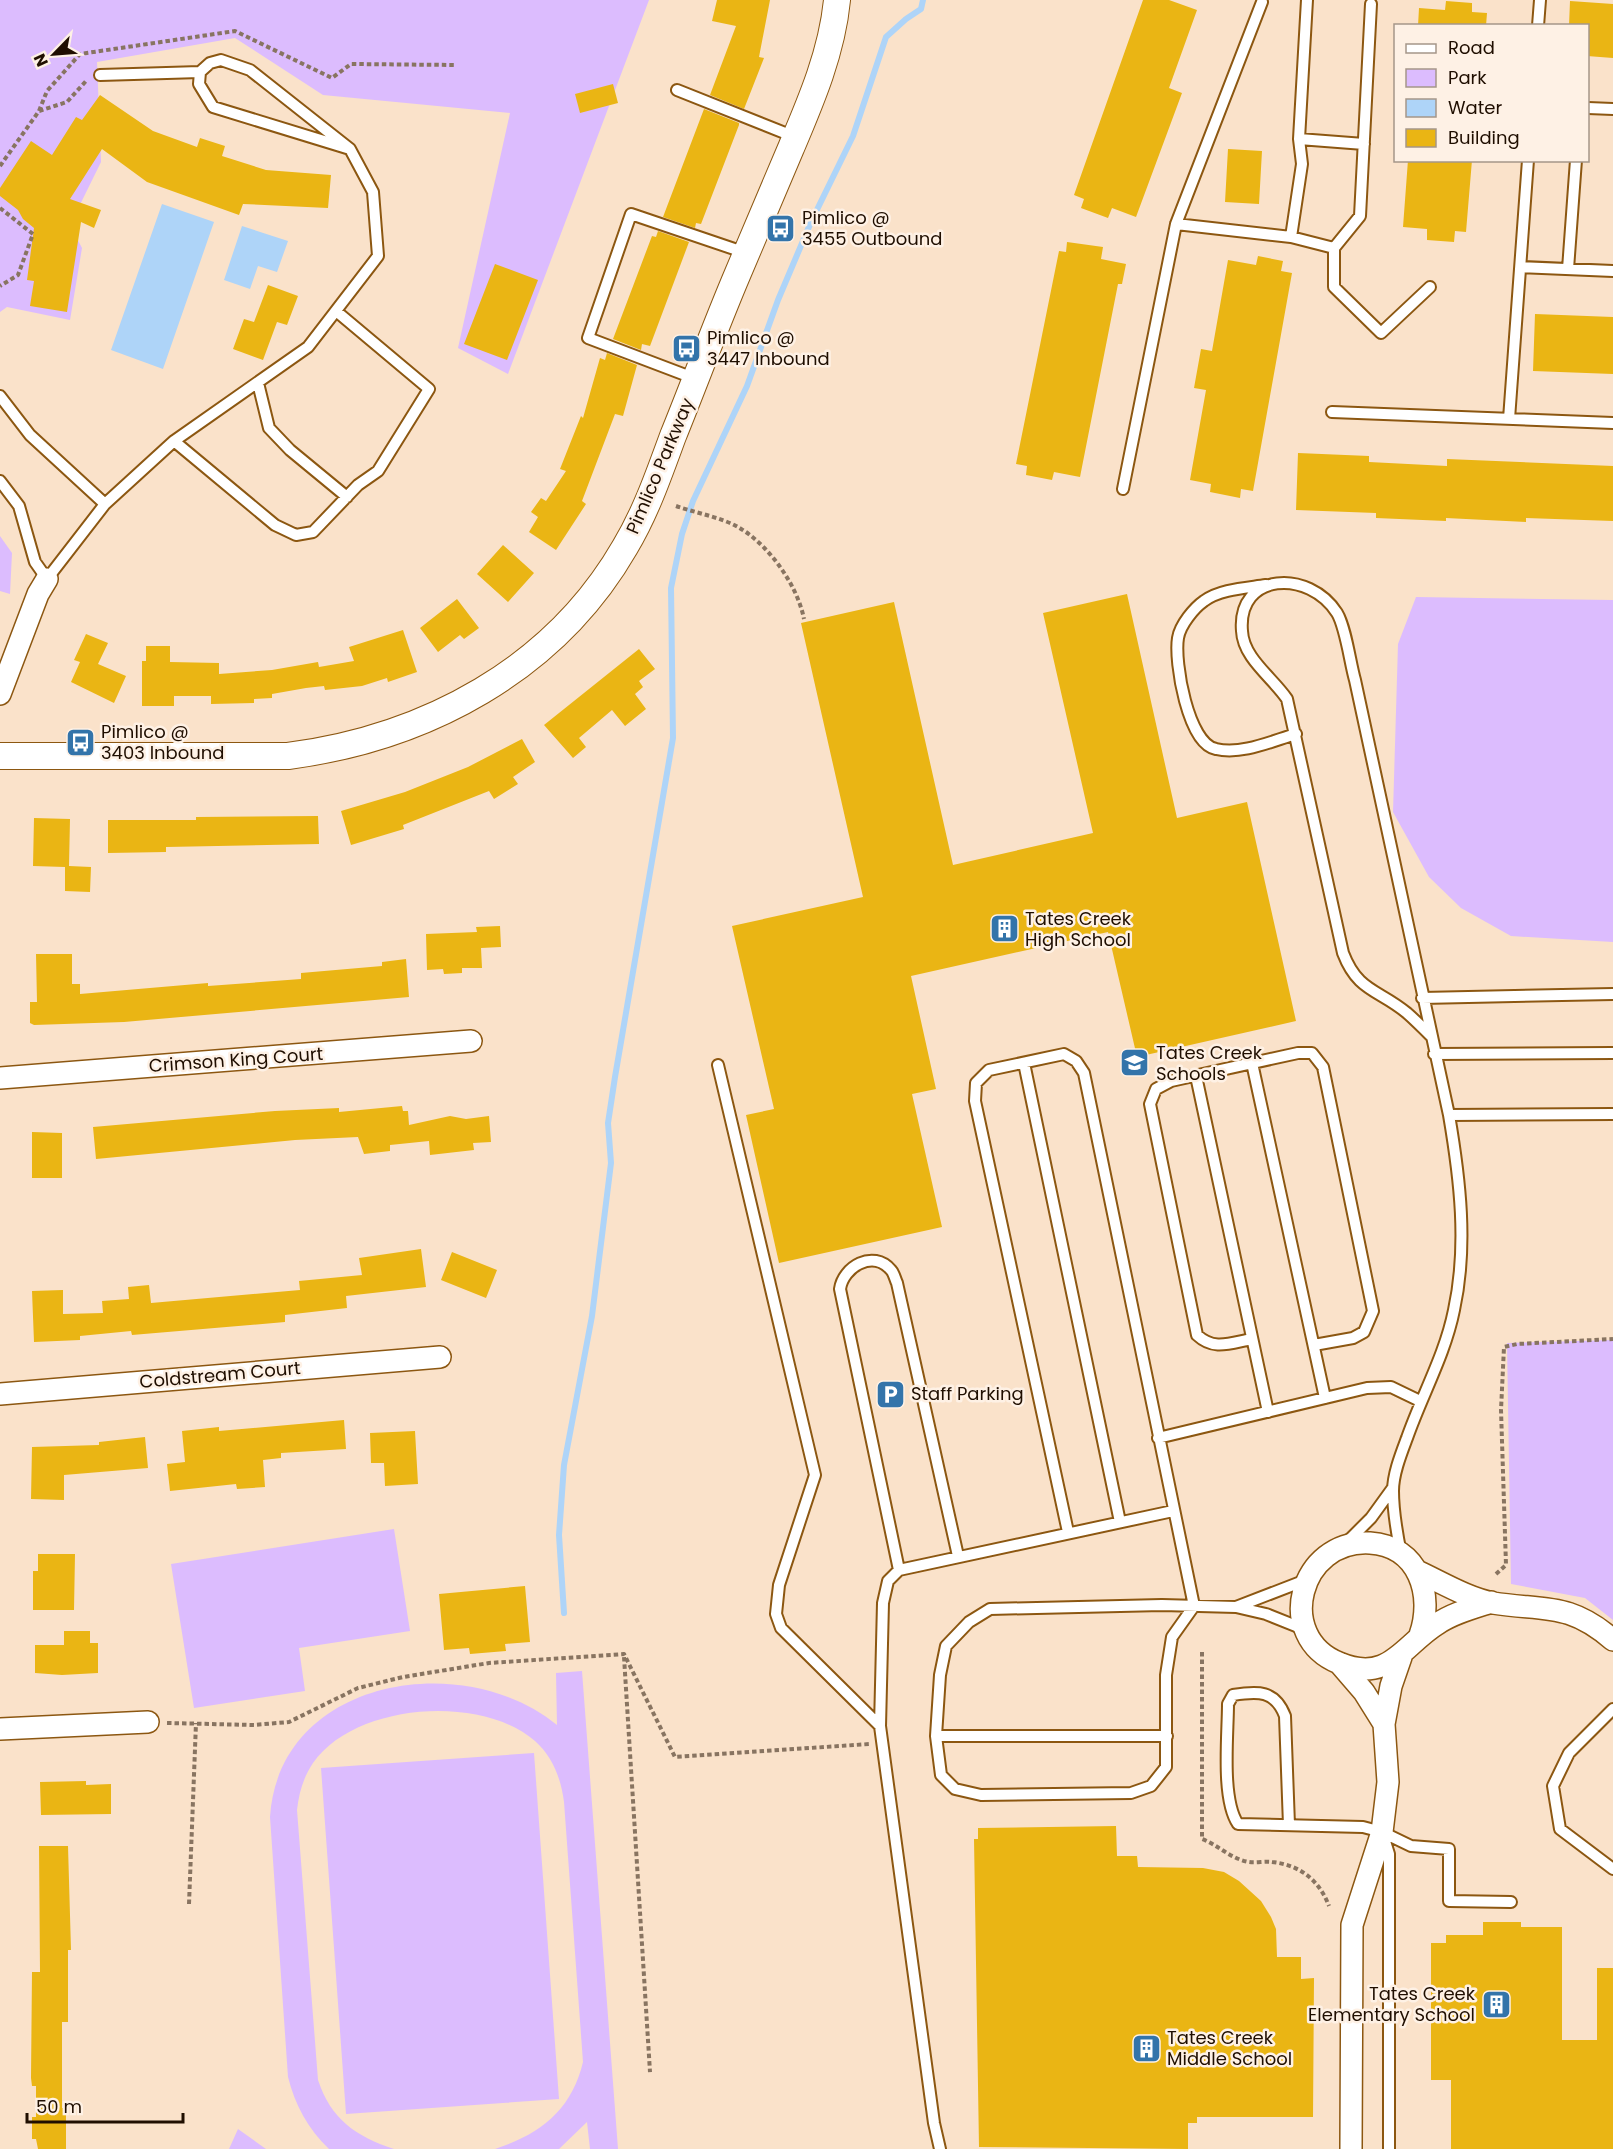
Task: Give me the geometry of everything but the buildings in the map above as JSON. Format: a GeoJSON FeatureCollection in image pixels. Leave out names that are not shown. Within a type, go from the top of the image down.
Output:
{"type":"FeatureCollection","features":[{"type":"Feature","properties":{"kind":"street","name":"Pimlico Parkway"},"geometry":{"type":"LineString","coordinates":[[0,756],[288,756],[364,742],[450,710],[530,658],[582,607],[625,547],[647,504],[746,253],[796,137],[822,68],[837,0]]}},
{"type":"Feature","properties":{"kind":"street"},"geometry":{"type":"LineString","coordinates":[[0,694],[47,579]]}},
{"type":"Feature","properties":{"kind":"street","name":"Crimson King Court"},"geometry":{"type":"LineString","coordinates":[[0,1078],[471,1041]]}},
{"type":"Feature","properties":{"kind":"street","name":"Coldstream Court"},"geometry":{"type":"LineString","coordinates":[[0,1394],[440,1357]]}},
{"type":"Feature","properties":{"kind":"street"},"geometry":{"type":"LineString","coordinates":[[1401,1657],[1381,1666],[1360,1668],[1339,1663],[1325,1655],[1306,1630],[1301,1613],[1306,1580],[1315,1565],[1328,1554],[1343,1546],[1373,1543],[1401,1554],[1417,1571],[1491,1602],[1552,1608],[1595,1625],[1613,1640]]}},
{"type":"Feature","properties":{"kind":"street"},"geometry":{"type":"LineString","coordinates":[[1417,1571],[1427,1603],[1420,1635]]}},
{"type":"Feature","properties":{"kind":"street"},"geometry":{"type":"LineString","coordinates":[[1351,2149],[1352,1925],[1382,1832],[1388,1782],[1384,1724],[1391,1686],[1401,1657],[1420,1635],[1453,1615],[1491,1602]]}},
{"type":"Feature","properties":{"kind":"street"},"geometry":{"type":"LineString","coordinates":[[1339,1663],[1364,1692],[1384,1724]]}},
{"type":"Feature","properties":{"kind":"street"},"geometry":{"type":"LineString","coordinates":[[0,1729],[148,1722]]}},
{"type":"Feature","properties":{"kind":"lane"},"geometry":{"type":"LineString","coordinates":[[1291,237],[1302,164],[1299,139],[1307,0]]}},
{"type":"Feature","properties":{"kind":"lane"},"geometry":{"type":"LineString","coordinates":[[1538,24],[1540,0]]}},
{"type":"Feature","properties":{"kind":"lane"},"geometry":{"type":"LineString","coordinates":[[1123,489],[1176,224],[1262,2]]}},
{"type":"Feature","properties":{"kind":"lane"},"geometry":{"type":"LineString","coordinates":[[1371,4],[1360,216],[1334,248],[1334,287],[1381,333],[1430,287]]}},
{"type":"Feature","properties":{"kind":"lane"},"geometry":{"type":"LineString","coordinates":[[0,482],[19,506],[35,562],[47,579],[105,504],[174,441],[308,347],[378,256],[373,192],[351,149],[250,70],[221,60],[210,63],[200,72],[100,75]]}},
{"type":"Feature","properties":{"kind":"lane"},"geometry":{"type":"LineString","coordinates":[[200,72],[199,84],[213,107],[351,149]]}},
{"type":"Feature","properties":{"kind":"lane"},"geometry":{"type":"LineString","coordinates":[[677,90],[796,137]]}},
{"type":"Feature","properties":{"kind":"lane"},"geometry":{"type":"LineString","coordinates":[[1589,108],[1613,109]]}},
{"type":"Feature","properties":{"kind":"lane"},"geometry":{"type":"LineString","coordinates":[[1299,139],[1364,144]]}},
{"type":"Feature","properties":{"kind":"lane"},"geometry":{"type":"LineString","coordinates":[[1509,419],[1528,162]]}},
{"type":"Feature","properties":{"kind":"lane"},"geometry":{"type":"LineString","coordinates":[[1568,269],[1576,162]]}},
{"type":"Feature","properties":{"kind":"lane"},"geometry":{"type":"LineString","coordinates":[[696,379],[588,338],[631,214],[746,253]]}},
{"type":"Feature","properties":{"kind":"lane"},"geometry":{"type":"LineString","coordinates":[[1176,224],[1291,237],[1334,248]]}},
{"type":"Feature","properties":{"kind":"lane"},"geometry":{"type":"LineString","coordinates":[[1521,267],[1613,271]]}},
{"type":"Feature","properties":{"kind":"lane"},"geometry":{"type":"LineString","coordinates":[[174,441],[275,525],[296,535],[313,532],[347,497],[378,471],[429,389],[336,310]]}},
{"type":"Feature","properties":{"kind":"lane"},"geometry":{"type":"LineString","coordinates":[[258,383],[270,429],[290,450],[347,497]]}},
{"type":"Feature","properties":{"kind":"lane"},"geometry":{"type":"LineString","coordinates":[[0,396],[30,435],[105,504]]}},
{"type":"Feature","properties":{"kind":"lane"},"geometry":{"type":"LineString","coordinates":[[1332,412],[1613,423]]}},
{"type":"Feature","properties":{"kind":"lane"},"geometry":{"type":"LineString","coordinates":[[1296,734],[1245,748],[1216,750],[1205,745],[1190,722],[1177,658],[1178,636],[1187,618],[1205,600],[1234,590],[1296,582],[1319,593],[1338,614],[1449,1115],[1458,1166],[1462,1228],[1455,1309],[1438,1362],[1420,1401],[1400,1455],[1392,1489],[1401,1554]]}},
{"type":"Feature","properties":{"kind":"lane"},"geometry":{"type":"LineString","coordinates":[[1269,585],[1252,596],[1244,613],[1241,632],[1248,652],[1276,682],[1287,699],[1343,953],[1351,972],[1368,988],[1406,1012],[1431,1036]]}},
{"type":"Feature","properties":{"kind":"lane"},"geometry":{"type":"LineString","coordinates":[[1422,998],[1613,994]]}},
{"type":"Feature","properties":{"kind":"lane"},"geometry":{"type":"LineString","coordinates":[[1252,1339],[1214,1345],[1207,1344],[1197,1335],[1150,1104],[1156,1089],[1171,1081],[1298,1053],[1312,1053],[1323,1067],[1373,1311],[1364,1332],[1353,1338],[1314,1345]]}},
{"type":"Feature","properties":{"kind":"lane"},"geometry":{"type":"LineString","coordinates":[[1434,1054],[1613,1053]]}},
{"type":"Feature","properties":{"kind":"lane"},"geometry":{"type":"LineString","coordinates":[[1068,1532],[975,1101],[976,1083],[989,1070],[1064,1054],[1076,1061],[1084,1073],[1194,1606],[1172,1636],[1166,1675],[1166,1767],[1151,1786],[1131,1793],[981,1795],[955,1789],[941,1775],[936,1736],[940,1675],[946,1646],[969,1622],[990,1608],[1035,1606],[1194,1606],[1236,1607],[1266,1614],[1306,1630]]}},
{"type":"Feature","properties":{"kind":"lane"},"geometry":{"type":"LineString","coordinates":[[1024,1063],[1120,1522]]}},
{"type":"Feature","properties":{"kind":"lane"},"geometry":{"type":"LineString","coordinates":[[1252,1063],[1325,1398]]}},
{"type":"Feature","properties":{"kind":"lane"},"geometry":{"type":"LineString","coordinates":[[718,1065],[815,1475],[779,1585],[776,1614],[781,1628],[880,1726]]}},
{"type":"Feature","properties":{"kind":"lane"},"geometry":{"type":"LineString","coordinates":[[1196,1076],[1268,1412]]}},
{"type":"Feature","properties":{"kind":"lane"},"geometry":{"type":"LineString","coordinates":[[1449,1115],[1613,1114]]}},
{"type":"Feature","properties":{"kind":"lane"},"geometry":{"type":"LineString","coordinates":[[899,1569],[840,1289],[842,1277],[852,1267],[865,1262],[877,1261],[891,1269],[897,1283],[958,1556]]}},
{"type":"Feature","properties":{"kind":"lane"},"geometry":{"type":"LineString","coordinates":[[1158,1438],[1367,1388],[1391,1387],[1420,1401]]}},
{"type":"Feature","properties":{"kind":"lane"},"geometry":{"type":"LineString","coordinates":[[1343,1546],[1371,1518],[1392,1489]]}},
{"type":"Feature","properties":{"kind":"lane"},"geometry":{"type":"LineString","coordinates":[[940,2149],[934,2123],[880,1726],[883,1603],[888,1581],[899,1569],[1173,1511]]}},
{"type":"Feature","properties":{"kind":"lane"},"geometry":{"type":"LineString","coordinates":[[1236,1607],[1306,1580]]}},
{"type":"Feature","properties":{"kind":"lane"},"geometry":{"type":"LineString","coordinates":[[1289,1825],[1285,1716],[1280,1702],[1268,1694],[1233,1695],[1228,1704],[1229,1795],[1233,1816],[1238,1824],[1289,1825],[1347,1826],[1382,1832],[1411,1846],[1449,1849],[1449,1900],[1511,1902]]}},
{"type":"Feature","properties":{"kind":"lane"},"geometry":{"type":"LineString","coordinates":[[1613,1708],[1569,1752],[1553,1786],[1560,1829],[1613,1869]]}},
{"type":"Feature","properties":{"kind":"lane"},"geometry":{"type":"LineString","coordinates":[[936,1736],[1167,1736]]}},
{"type":"Feature","properties":{"kind":"lane"},"geometry":{"type":"LineString","coordinates":[[1382,1832],[1389,1854],[1389,2149]]}},
{"type":"Feature","properties":{"kind":"path"},"geometry":{"type":"LineString","coordinates":[[0,166],[39,111],[67,102],[82,83],[100,75]]}},
{"type":"Feature","properties":{"kind":"path"},"geometry":{"type":"LineString","coordinates":[[0,208],[33,234],[18,275],[0,286]]}},
{"type":"Feature","properties":{"kind":"path"},"geometry":{"type":"LineString","coordinates":[[678,507],[736,526],[753,537],[775,561],[786,578],[800,601],[804,619]]}},
{"type":"Feature","properties":{"kind":"path"},"geometry":{"type":"LineString","coordinates":[[1496,1574],[1506,1565],[1501,1410],[1504,1347],[1517,1344],[1613,1339]]}},
{"type":"Feature","properties":{"kind":"path"},"geometry":{"type":"LineString","coordinates":[[624,1653],[675,1757],[869,1745],[880,1726]]}},
{"type":"Feature","properties":{"kind":"path"},"geometry":{"type":"LineString","coordinates":[[148,1722],[254,1725],[289,1722],[358,1688],[403,1677],[489,1663],[624,1653]]}},
{"type":"Feature","properties":{"kind":"path"},"geometry":{"type":"LineString","coordinates":[[624,1653],[650,2072]]}},
{"type":"Feature","properties":{"kind":"path"},"geometry":{"type":"LineString","coordinates":[[189,1904],[196,1723]]}},
{"type":"Feature","properties":{"kind":"green space"},"geometry":{"type":"Polygon","coordinates":[[[0,0],[649,0],[508,374],[458,348],[510,113],[323,95],[235,38],[97,62],[101,162],[70,225],[82,248],[70,320],[7,307],[0,312],[0,0]]]}},
{"type":"Feature","properties":{"kind":"green space"},"geometry":{"type":"Polygon","coordinates":[[[0,536],[12,553],[10,594],[0,591],[0,536]]]}},
{"type":"Feature","properties":{"kind":"green space"},"geometry":{"type":"Polygon","coordinates":[[[1416,597],[1613,600],[1613,942],[1511,936],[1461,908],[1429,877],[1393,812],[1398,644],[1416,597]]]}},
{"type":"Feature","properties":{"kind":"green space"},"geometry":{"type":"Polygon","coordinates":[[[1613,1340],[1613,1620],[1585,1598],[1511,1584],[1507,1343],[1613,1340]]]}},
{"type":"Feature","properties":{"kind":"green space"},"geometry":{"type":"Polygon","coordinates":[[[394,1529],[410,1631],[299,1648],[305,1691],[194,1708],[171,1564],[394,1529]]]}},
{"type":"Feature","properties":{"kind":"green space"},"geometry":{"type":"Polygon","coordinates":[[[582,1671],[618,2149],[590,2149],[587,2122],[559,2149],[495,2149],[527,2136],[552,2118],[571,2093],[583,2062],[564,1802],[555,1769],[547,1754],[535,1741],[512,1726],[483,1716],[452,1711],[420,1712],[387,1717],[358,1728],[332,1743],[313,1763],[300,1792],[297,1810],[318,2080],[323,2094],[337,2116],[356,2132],[394,2149],[329,2149],[303,2116],[288,2077],[270,1817],[281,1770],[305,1733],[340,1707],[382,1690],[427,1684],[474,1687],[518,1701],[557,1725],[556,1673],[582,1671]]]}},
{"type":"Feature","properties":{"kind":"green space"},"geometry":{"type":"Polygon","coordinates":[[[534,1753],[559,2099],[346,2114],[321,1768],[534,1753]]]}},
{"type":"Feature","properties":{"kind":"green space"},"geometry":{"type":"Polygon","coordinates":[[[238,2129],[266,2149],[229,2149],[238,2129]]]}},
{"type":"Feature","properties":{"kind":"water"},"geometry":{"type":"Polygon","coordinates":[[[162,204],[214,222],[163,369],[111,350],[162,204]]]}},
{"type":"Feature","properties":{"kind":"water"},"geometry":{"type":"Polygon","coordinates":[[[242,226],[288,241],[277,272],[258,266],[250,289],[224,280],[242,226]]]}},
{"type":"Feature","properties":{"kind":"waterway"},"geometry":{"type":"LineString","coordinates":[[564,1613],[559,1535],[564,1465],[592,1316],[611,1163],[608,1123],[673,738],[671,588],[682,534],[693,501],[747,386],[778,300],[811,222],[853,136],[886,37],[921,9],[923,0]]}},
{"type":"Feature","properties":{"kind":"place","name":"Pimlico @ 3455 Outbound"},"geometry":{"type":"Point","coordinates":[781,228]}},
{"type":"Feature","properties":{"kind":"place","name":"Pimlico @ 3447 Inbound"},"geometry":{"type":"Point","coordinates":[686,348]}},
{"type":"Feature","properties":{"kind":"place","name":"Pimlico @ 3403 Inbound"},"geometry":{"type":"Point","coordinates":[80,742]}},
{"type":"Feature","properties":{"kind":"place","name":"Tates Creek High School"},"geometry":{"type":"Point","coordinates":[1004,929]}},
{"type":"Feature","properties":{"kind":"place","name":"Tates Creek Schools"},"geometry":{"type":"Point","coordinates":[1135,1063]}},
{"type":"Feature","properties":{"kind":"place","name":"Staff Parking"},"geometry":{"type":"Point","coordinates":[890,1394]}},
{"type":"Feature","properties":{"kind":"place","name":"Tates Creek Elementary School"},"geometry":{"type":"Point","coordinates":[1496,2004]}},
{"type":"Feature","properties":{"kind":"place","name":"Tates Creek Middle School"},"geometry":{"type":"Point","coordinates":[1146,2048]}}]}
